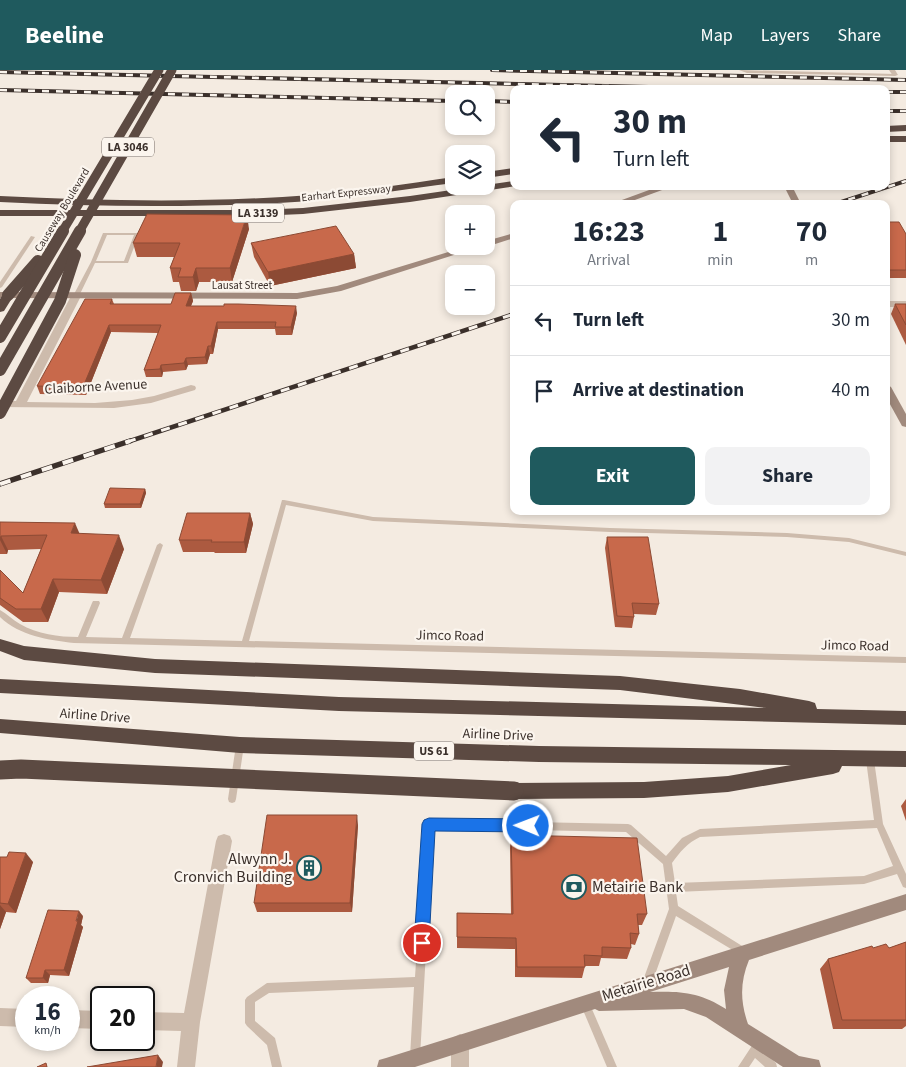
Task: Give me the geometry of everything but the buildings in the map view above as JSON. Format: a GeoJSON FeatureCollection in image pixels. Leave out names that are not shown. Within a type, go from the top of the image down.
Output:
{"type":"FeatureCollection","features":[{"type":"Feature","properties":{"kind":"highway","name":"Causeway Boulevard"},"geometry":{"type":"LineString","coordinates":[[0,337],[159,70]]}},
{"type":"Feature","properties":{"kind":"highway","name":"Causeway Boulevard"},"geometry":{"type":"LineString","coordinates":[[85,225],[172,70]]}},
{"type":"Feature","properties":{"kind":"highway"},"geometry":{"type":"LineString","coordinates":[[890,129],[906,128]]}},
{"type":"Feature","properties":{"kind":"highway"},"geometry":{"type":"LineString","coordinates":[[890,139],[906,139]]}},
{"type":"Feature","properties":{"kind":"highway"},"geometry":{"type":"LineString","coordinates":[[495,174],[510,172]]}},
{"type":"Feature","properties":{"kind":"highway","name":"Earhart Expressway"},"geometry":{"type":"LineString","coordinates":[[0,199],[181,203],[269,200],[364,193],[445,181]]}},
{"type":"Feature","properties":{"kind":"highway","name":"Earhart Expressway"},"geometry":{"type":"LineString","coordinates":[[0,213],[256,213],[303,211],[510,185]]}},
{"type":"Feature","properties":{"kind":"highway"},"geometry":{"type":"LineString","coordinates":[[0,309],[8,295],[72,219]]}},
{"type":"Feature","properties":{"kind":"highway"},"geometry":{"type":"LineString","coordinates":[[0,370],[85,225]]}},
{"type":"Feature","properties":{"kind":"highway"},"geometry":{"type":"LineString","coordinates":[[0,412],[60,301],[85,225]]}},
{"type":"Feature","properties":{"kind":"highway"},"geometry":{"type":"LineString","coordinates":[[0,645],[24,654],[155,666],[620,683],[740,696],[854,717]]}},
{"type":"Feature","properties":{"kind":"highway","name":"Airline Drive"},"geometry":{"type":"LineString","coordinates":[[0,686],[193,698],[405,706],[906,718]]}},
{"type":"Feature","properties":{"kind":"highway","name":"Airline Drive"},"geometry":{"type":"LineString","coordinates":[[0,726],[240,745],[539,754],[906,759]]}},
{"type":"Feature","properties":{"kind":"highway"},"geometry":{"type":"LineString","coordinates":[[0,770],[21,769],[514,791],[644,790],[728,784],[870,760]]}},
{"type":"Feature","properties":{"kind":"street"},"geometry":{"type":"LineString","coordinates":[[628,200],[657,190]]}},
{"type":"Feature","properties":{"kind":"street"},"geometry":{"type":"LineString","coordinates":[[495,241],[510,236]]}},
{"type":"Feature","properties":{"kind":"street","name":"Lausat Street"},"geometry":{"type":"LineString","coordinates":[[0,295],[297,296],[338,289],[449,255]]}},
{"type":"Feature","properties":{"kind":"street"},"geometry":{"type":"LineString","coordinates":[[20,404],[76,296]]}},
{"type":"Feature","properties":{"kind":"street"},"geometry":{"type":"LineString","coordinates":[[890,304],[906,304]]}},
{"type":"Feature","properties":{"kind":"street","name":"Claiborne Avenue"},"geometry":{"type":"LineString","coordinates":[[0,404],[74,406],[123,403],[151,400],[191,388]]}},
{"type":"Feature","properties":{"kind":"street"},"geometry":{"type":"LineString","coordinates":[[890,402],[905,421]]}},
{"type":"Feature","properties":{"kind":"street"},"geometry":{"type":"LineString","coordinates":[[186,1067],[191,1022],[224,841]]}},
{"type":"Feature","properties":{"kind":"street","name":"Metairie Road"},"geometry":{"type":"LineString","coordinates":[[386,1067],[906,902]]}},
{"type":"Feature","properties":{"kind":"street"},"geometry":{"type":"LineString","coordinates":[[740,1029],[733,1008],[731,993],[744,952]]}},
{"type":"Feature","properties":{"kind":"street"},"geometry":{"type":"LineString","coordinates":[[584,1003],[684,1000],[710,1010],[740,1029],[758,1047],[796,1065],[812,1067]]}},
{"type":"Feature","properties":{"kind":"street"},"geometry":{"type":"LineString","coordinates":[[0,1017],[15,1018]]}},
{"type":"Feature","properties":{"kind":"street"},"geometry":{"type":"LineString","coordinates":[[155,1021],[191,1022]]}},
{"type":"Feature","properties":{"kind":"street"},"geometry":{"type":"LineString","coordinates":[[460,1043],[460,1067]]}},
{"type":"Feature","properties":{"kind":"lane"},"geometry":{"type":"LineString","coordinates":[[741,70],[747,72],[894,72]]}},
{"type":"Feature","properties":{"kind":"lane"},"geometry":{"type":"LineString","coordinates":[[76,296],[105,234],[137,234],[126,262],[93,262]]}},
{"type":"Feature","properties":{"kind":"lane"},"geometry":{"type":"LineString","coordinates":[[0,286],[33,237]]}},
{"type":"Feature","properties":{"kind":"lane"},"geometry":{"type":"LineString","coordinates":[[245,644],[284,502],[374,519],[610,530],[787,535],[849,540],[906,554]]}},
{"type":"Feature","properties":{"kind":"lane"},"geometry":{"type":"LineString","coordinates":[[125,641],[160,545]]}},
{"type":"Feature","properties":{"kind":"lane"},"geometry":{"type":"LineString","coordinates":[[81,640],[96,603]]}},
{"type":"Feature","properties":{"kind":"lane","name":"Jimco Road"},"geometry":{"type":"LineString","coordinates":[[0,613],[24,630],[54,638],[81,640],[906,660]]}},
{"type":"Feature","properties":{"kind":"lane"},"geometry":{"type":"LineString","coordinates":[[232,799],[240,745]]}},
{"type":"Feature","properties":{"kind":"lane"},"geometry":{"type":"LineString","coordinates":[[870,760],[879,824],[906,884]]}},
{"type":"Feature","properties":{"kind":"lane"},"geometry":{"type":"LineString","coordinates":[[414,1058],[429,824],[628,828],[667,862],[674,909],[647,983]]}},
{"type":"Feature","properties":{"kind":"lane"},"geometry":{"type":"LineString","coordinates":[[667,862],[682,842],[700,833],[879,824]]}},
{"type":"Feature","properties":{"kind":"lane"},"geometry":{"type":"LineString","coordinates":[[671,888],[864,880],[899,869]]}},
{"type":"Feature","properties":{"kind":"lane"},"geometry":{"type":"LineString","coordinates":[[674,909],[744,952]]}},
{"type":"Feature","properties":{"kind":"lane"},"geometry":{"type":"LineString","coordinates":[[277,1067],[271,1042],[250,1023],[250,1000],[267,988],[419,982]]}},
{"type":"Feature","properties":{"kind":"lane"},"geometry":{"type":"LineString","coordinates":[[584,1003],[612,1067]]}},
{"type":"Feature","properties":{"kind":"lane"},"geometry":{"type":"LineString","coordinates":[[743,1067],[758,1047],[772,1067]]}},
{"type":"Feature","properties":{"kind":"railway"},"geometry":{"type":"LineString","coordinates":[[492,70],[906,80]]}},
{"type":"Feature","properties":{"kind":"railway"},"geometry":{"type":"LineString","coordinates":[[0,72],[562,85]]}},
{"type":"Feature","properties":{"kind":"railway"},"geometry":{"type":"LineString","coordinates":[[0,90],[445,101]]}},
{"type":"Feature","properties":{"kind":"railway"},"geometry":{"type":"LineString","coordinates":[[890,92],[906,92]]}},
{"type":"Feature","properties":{"kind":"railway"},"geometry":{"type":"LineString","coordinates":[[495,101],[510,102]]}},
{"type":"Feature","properties":{"kind":"railway"},"geometry":{"type":"LineString","coordinates":[[890,111],[906,111]]}},
{"type":"Feature","properties":{"kind":"railway"},"geometry":{"type":"LineString","coordinates":[[890,186],[906,181]]}},
{"type":"Feature","properties":{"kind":"railway"},"geometry":{"type":"LineString","coordinates":[[847,200],[878,190]]}},
{"type":"Feature","properties":{"kind":"railway"},"geometry":{"type":"LineString","coordinates":[[127,442],[510,315]]}},
{"type":"Feature","properties":{"kind":"railway"},"geometry":{"type":"LineString","coordinates":[[0,484],[130,441]]}},
{"type":"Feature","properties":{"kind":"place","name":"Alwynn J. Cronvich Building"},"geometry":{"type":"Point","coordinates":[309,868]}},
{"type":"Feature","properties":{"kind":"place","name":"Metairie Bank"},"geometry":{"type":"Point","coordinates":[574,887]}},
{"type":"Feature","properties":{"kind":"route"},"geometry":{"type":"LineString","coordinates":[[422,943],[429,824],[528,826]]}}]}
